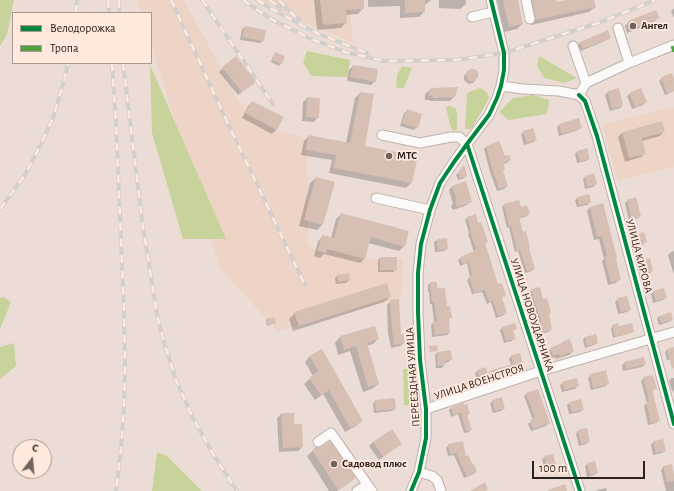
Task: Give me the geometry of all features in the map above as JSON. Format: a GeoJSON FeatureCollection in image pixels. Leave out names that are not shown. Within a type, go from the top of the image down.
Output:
{"type":"FeatureCollection","features":[{"type":"Feature","properties":{"kind":"street","name":"ПЕРЕЕЗДНАЯ УЛИЦА"},"geometry":{"type":"LineString","coordinates":[[411,491],[420,472],[426,438],[426,409],[420,360],[418,312],[418,273],[421,244],[430,210],[440,183],[489,115],[501,86],[504,70],[504,53],[490,0]]}},
{"type":"Feature","properties":{"kind":"street"},"geometry":{"type":"LineString","coordinates":[[526,0],[530,19]]}},
{"type":"Feature","properties":{"kind":"street"},"geometry":{"type":"LineString","coordinates":[[472,17],[493,12]]}},
{"type":"Feature","properties":{"kind":"street"},"geometry":{"type":"LineString","coordinates":[[618,28],[630,63]]}},
{"type":"Feature","properties":{"kind":"street"},"geometry":{"type":"LineString","coordinates":[[573,46],[586,83]]}},
{"type":"Feature","properties":{"kind":"street"},"geometry":{"type":"LineString","coordinates":[[501,86],[523,90],[560,91],[578,95],[586,83],[630,63],[673,48]]}},
{"type":"Feature","properties":{"kind":"street","name":"УЛИЦА КИРОВА"},"geometry":{"type":"LineString","coordinates":[[578,95],[585,101],[597,136],[674,424]]}},
{"type":"Feature","properties":{"kind":"street"},"geometry":{"type":"LineString","coordinates":[[382,135],[420,143],[451,136],[459,137],[467,144]]}},
{"type":"Feature","properties":{"kind":"street","name":"УЛИЦА НОВОУДАРНИКА"},"geometry":{"type":"LineString","coordinates":[[467,144],[580,491]]}},
{"type":"Feature","properties":{"kind":"street"},"geometry":{"type":"LineString","coordinates":[[376,198],[430,210]]}},
{"type":"Feature","properties":{"kind":"street","name":"УЛИЦА ВОЕНСТРОЯ"},"geometry":{"type":"LineString","coordinates":[[426,409],[541,372],[674,332]]}},
{"type":"Feature","properties":{"kind":"street"},"geometry":{"type":"LineString","coordinates":[[318,442],[331,433],[369,488],[358,491]]}},
{"type":"Feature","properties":{"kind":"street"},"geometry":{"type":"LineString","coordinates":[[420,472],[432,476],[437,480],[441,491]]}},
{"type":"Feature","properties":{"kind":"shaded area"},"geometry":{"type":"Polygon","coordinates":[[[137,0],[184,0],[239,102],[248,109],[246,113],[277,130],[307,139],[308,245],[318,251],[326,253],[327,249],[365,259],[403,259],[401,298],[277,331],[220,268],[152,47],[152,12],[141,12],[137,0]]]}},
{"type":"Feature","properties":{"kind":"shaded area"},"geometry":{"type":"Polygon","coordinates":[[[263,0],[349,0],[353,43],[289,16],[263,0]]]}},
{"type":"Feature","properties":{"kind":"shaded area"},"geometry":{"type":"Polygon","coordinates":[[[674,107],[674,167],[618,181],[602,125],[674,107]]]}},
{"type":"Feature","properties":{"kind":"green space"},"geometry":{"type":"Polygon","coordinates":[[[0,0],[14,0],[7,35],[0,46],[0,0]]]}},
{"type":"Feature","properties":{"kind":"green space"},"geometry":{"type":"Polygon","coordinates":[[[307,51],[350,60],[348,77],[311,76],[303,62],[307,51]]]}},
{"type":"Feature","properties":{"kind":"green space"},"geometry":{"type":"Polygon","coordinates":[[[539,56],[577,78],[565,83],[544,78],[537,66],[539,56]]]}},
{"type":"Feature","properties":{"kind":"green space"},"geometry":{"type":"Polygon","coordinates":[[[150,65],[226,239],[183,239],[152,133],[150,65]]]}},
{"type":"Feature","properties":{"kind":"green space"},"geometry":{"type":"Polygon","coordinates":[[[402,66],[412,68],[404,88],[396,88],[397,75],[402,66]]]}},
{"type":"Feature","properties":{"kind":"green space"},"geometry":{"type":"Polygon","coordinates":[[[480,88],[488,94],[489,97],[472,128],[466,129],[467,94],[480,88]]]}},
{"type":"Feature","properties":{"kind":"green space"},"geometry":{"type":"Polygon","coordinates":[[[533,95],[549,100],[546,114],[509,120],[499,112],[513,98],[533,95]]]}},
{"type":"Feature","properties":{"kind":"green space"},"geometry":{"type":"Polygon","coordinates":[[[449,106],[455,108],[457,112],[457,130],[453,131],[446,107],[449,106]]]}},
{"type":"Feature","properties":{"kind":"green space"},"geometry":{"type":"Polygon","coordinates":[[[4,297],[11,302],[0,329],[0,298],[4,297]]]}},
{"type":"Feature","properties":{"kind":"green space"},"geometry":{"type":"Polygon","coordinates":[[[14,343],[16,366],[0,379],[0,347],[14,343]]]}},
{"type":"Feature","properties":{"kind":"green space"},"geometry":{"type":"Polygon","coordinates":[[[403,369],[414,369],[416,405],[404,405],[403,369]]]}},
{"type":"Feature","properties":{"kind":"green space"},"geometry":{"type":"Polygon","coordinates":[[[157,452],[167,456],[202,491],[152,491],[157,452]]]}},
{"type":"Feature","properties":{"kind":"building"},"geometry":{"type":"Polygon","coordinates":[[[320,0],[364,0],[364,9],[346,10],[347,23],[323,25],[320,0]]]}},
{"type":"Feature","properties":{"kind":"building"},"geometry":{"type":"Polygon","coordinates":[[[405,0],[425,0],[425,12],[405,13],[405,0]]]}},
{"type":"Feature","properties":{"kind":"building"},"geometry":{"type":"Polygon","coordinates":[[[503,0],[518,0],[523,24],[509,27],[503,0]]]}},
{"type":"Feature","properties":{"kind":"building"},"geometry":{"type":"Polygon","coordinates":[[[532,0],[556,0],[557,2],[566,0],[594,0],[596,7],[536,20],[532,0]]]}},
{"type":"Feature","properties":{"kind":"building"},"geometry":{"type":"Polygon","coordinates":[[[656,10],[660,18],[631,29],[628,21],[656,10]]]}},
{"type":"Feature","properties":{"kind":"building"},"geometry":{"type":"Polygon","coordinates":[[[245,26],[266,30],[264,41],[242,37],[245,26]]]}},
{"type":"Feature","properties":{"kind":"building"},"geometry":{"type":"Polygon","coordinates":[[[608,30],[611,38],[583,49],[580,42],[608,30]]]}},
{"type":"Feature","properties":{"kind":"building"},"geometry":{"type":"Polygon","coordinates":[[[275,52],[285,56],[282,64],[272,60],[275,52]]]}},
{"type":"Feature","properties":{"kind":"building"},"geometry":{"type":"Polygon","coordinates":[[[236,56],[256,82],[242,92],[222,67],[236,56]]]}},
{"type":"Feature","properties":{"kind":"building"},"geometry":{"type":"Polygon","coordinates":[[[353,65],[378,69],[376,82],[350,77],[353,65]]]}},
{"type":"Feature","properties":{"kind":"building"},"geometry":{"type":"Polygon","coordinates":[[[474,69],[477,70],[477,80],[470,81],[467,80],[466,73],[467,70],[474,69]]]}},
{"type":"Feature","properties":{"kind":"building"},"geometry":{"type":"Polygon","coordinates":[[[672,73],[674,79],[674,91],[667,93],[661,77],[672,73]]]}},
{"type":"Feature","properties":{"kind":"building"},"geometry":{"type":"Polygon","coordinates":[[[458,87],[455,97],[433,98],[433,96],[429,96],[429,89],[431,88],[458,87]]]}},
{"type":"Feature","properties":{"kind":"building"},"geometry":{"type":"Polygon","coordinates":[[[619,88],[623,106],[612,109],[608,91],[619,88]]]}},
{"type":"Feature","properties":{"kind":"building"},"geometry":{"type":"Polygon","coordinates":[[[641,88],[647,102],[635,107],[629,93],[641,88]]]}},
{"type":"Feature","properties":{"kind":"building"},"geometry":{"type":"Polygon","coordinates":[[[360,92],[374,94],[365,146],[418,156],[412,183],[334,168],[336,155],[306,150],[308,135],[350,143],[360,92]]]}},
{"type":"Feature","properties":{"kind":"building"},"geometry":{"type":"Polygon","coordinates":[[[307,97],[320,98],[319,118],[306,117],[307,97]]]}},
{"type":"Feature","properties":{"kind":"building"},"geometry":{"type":"Polygon","coordinates":[[[252,101],[284,117],[277,130],[245,113],[252,101]]]}},
{"type":"Feature","properties":{"kind":"building"},"geometry":{"type":"Polygon","coordinates":[[[407,109],[422,114],[418,128],[402,123],[407,109]]]}},
{"type":"Feature","properties":{"kind":"building"},"geometry":{"type":"Polygon","coordinates":[[[579,118],[582,128],[561,134],[559,124],[579,118]]]}},
{"type":"Feature","properties":{"kind":"building"},"geometry":{"type":"Polygon","coordinates":[[[662,121],[665,132],[642,138],[646,154],[629,158],[622,132],[662,121]]]}},
{"type":"Feature","properties":{"kind":"building"},"geometry":{"type":"Polygon","coordinates":[[[533,128],[537,140],[527,143],[523,131],[533,128]]]}},
{"type":"Feature","properties":{"kind":"building"},"geometry":{"type":"Polygon","coordinates":[[[499,141],[505,156],[509,155],[511,160],[503,163],[505,170],[503,171],[508,186],[499,189],[486,146],[499,141]]]}},
{"type":"Feature","properties":{"kind":"building"},"geometry":{"type":"Polygon","coordinates":[[[587,148],[590,159],[580,161],[577,151],[587,148]]]}},
{"type":"Feature","properties":{"kind":"building"},"geometry":{"type":"Polygon","coordinates":[[[464,165],[467,176],[460,178],[458,172],[464,165]]]}},
{"type":"Feature","properties":{"kind":"building"},"geometry":{"type":"Polygon","coordinates":[[[594,173],[597,184],[587,187],[585,176],[594,173]]]}},
{"type":"Feature","properties":{"kind":"building"},"geometry":{"type":"Polygon","coordinates":[[[316,177],[335,182],[323,225],[304,220],[316,177]]]}},
{"type":"Feature","properties":{"kind":"building"},"geometry":{"type":"Polygon","coordinates":[[[466,181],[472,202],[457,207],[455,201],[457,200],[452,186],[466,181]]]}},
{"type":"Feature","properties":{"kind":"building"},"geometry":{"type":"Polygon","coordinates":[[[589,194],[591,203],[579,205],[577,197],[589,194]]]}},
{"type":"Feature","properties":{"kind":"building"},"geometry":{"type":"Polygon","coordinates":[[[636,197],[641,216],[632,219],[627,200],[636,197]]]}},
{"type":"Feature","properties":{"kind":"building"},"geometry":{"type":"Polygon","coordinates":[[[519,200],[521,207],[527,205],[530,214],[519,218],[523,232],[526,231],[535,269],[527,271],[520,250],[517,251],[504,204],[519,200]]]}},
{"type":"Feature","properties":{"kind":"building"},"geometry":{"type":"Polygon","coordinates":[[[603,203],[621,280],[611,282],[604,256],[607,256],[602,236],[597,237],[590,207],[603,203]]]}},
{"type":"Feature","properties":{"kind":"building"},"geometry":{"type":"Polygon","coordinates":[[[341,213],[409,231],[405,247],[371,237],[365,259],[327,249],[326,253],[318,251],[322,235],[334,238],[341,213]]]}},
{"type":"Feature","properties":{"kind":"building"},"geometry":{"type":"Polygon","coordinates":[[[476,214],[478,223],[481,222],[488,242],[485,243],[498,284],[502,283],[506,296],[502,297],[507,313],[498,316],[493,301],[489,302],[485,290],[474,293],[469,276],[472,276],[469,262],[463,264],[460,257],[476,250],[467,217],[476,214]]]}},
{"type":"Feature","properties":{"kind":"building"},"geometry":{"type":"Polygon","coordinates":[[[644,232],[647,242],[640,244],[637,234],[644,232]]]}},
{"type":"Feature","properties":{"kind":"building"},"geometry":{"type":"Polygon","coordinates":[[[447,238],[448,249],[438,250],[437,239],[447,238]]]}},
{"type":"Feature","properties":{"kind":"building"},"geometry":{"type":"Polygon","coordinates":[[[380,257],[397,257],[397,270],[380,270],[380,257]]]}},
{"type":"Feature","properties":{"kind":"building"},"geometry":{"type":"Polygon","coordinates":[[[650,258],[653,271],[646,273],[643,260],[650,258]]]}},
{"type":"Feature","properties":{"kind":"building"},"geometry":{"type":"Polygon","coordinates":[[[349,273],[350,280],[338,282],[337,275],[349,273]]]}},
{"type":"Feature","properties":{"kind":"building"},"geometry":{"type":"Polygon","coordinates":[[[430,282],[437,282],[437,288],[445,288],[447,306],[450,306],[452,318],[449,318],[450,333],[435,335],[433,321],[437,321],[434,302],[432,302],[430,282]]]}},
{"type":"Feature","properties":{"kind":"building"},"geometry":{"type":"Polygon","coordinates":[[[387,283],[391,297],[299,326],[294,312],[387,283]]]}},
{"type":"Feature","properties":{"kind":"building"},"geometry":{"type":"Polygon","coordinates":[[[540,287],[543,299],[547,298],[551,313],[549,313],[552,330],[543,332],[540,316],[539,317],[531,289],[540,287]]]}},
{"type":"Feature","properties":{"kind":"building"},"geometry":{"type":"Polygon","coordinates":[[[664,288],[667,298],[656,301],[653,291],[664,288]]]}},
{"type":"Feature","properties":{"kind":"building"},"geometry":{"type":"Polygon","coordinates":[[[627,296],[631,310],[621,312],[617,298],[627,296]]]}},
{"type":"Feature","properties":{"kind":"building"},"geometry":{"type":"Polygon","coordinates":[[[399,299],[401,335],[403,334],[405,343],[394,345],[390,300],[399,299]]]}},
{"type":"Feature","properties":{"kind":"building"},"geometry":{"type":"Polygon","coordinates":[[[671,312],[673,320],[661,323],[659,316],[671,312]]]}},
{"type":"Feature","properties":{"kind":"building"},"geometry":{"type":"Polygon","coordinates":[[[275,317],[276,323],[268,325],[266,319],[275,317]]]}},
{"type":"Feature","properties":{"kind":"building"},"geometry":{"type":"Polygon","coordinates":[[[515,323],[517,329],[513,330],[516,339],[506,341],[502,327],[515,323]]]}},
{"type":"Feature","properties":{"kind":"building"},"geometry":{"type":"Polygon","coordinates":[[[618,323],[619,326],[632,323],[634,332],[615,337],[612,325],[618,323]]]}},
{"type":"Feature","properties":{"kind":"building"},"geometry":{"type":"Polygon","coordinates":[[[375,326],[379,339],[367,343],[379,384],[368,387],[356,346],[344,350],[340,336],[375,326]]]}},
{"type":"Feature","properties":{"kind":"building"},"geometry":{"type":"Polygon","coordinates":[[[596,334],[598,343],[587,346],[585,337],[596,334]]]}},
{"type":"Feature","properties":{"kind":"building"},"geometry":{"type":"Polygon","coordinates":[[[570,339],[574,351],[560,356],[559,354],[553,356],[550,348],[570,339]]]}},
{"type":"Feature","properties":{"kind":"building"},"geometry":{"type":"Polygon","coordinates":[[[437,345],[438,351],[430,352],[429,346],[437,345]]]}},
{"type":"Feature","properties":{"kind":"building"},"geometry":{"type":"Polygon","coordinates":[[[674,347],[674,368],[672,369],[667,349],[674,347]]]}},
{"type":"Feature","properties":{"kind":"building"},"geometry":{"type":"Polygon","coordinates":[[[322,349],[363,421],[350,428],[329,390],[321,395],[309,378],[318,371],[310,356],[322,349]]]}},
{"type":"Feature","properties":{"kind":"building"},"geometry":{"type":"Polygon","coordinates":[[[451,350],[452,360],[445,361],[445,365],[438,366],[437,352],[451,350]]]}},
{"type":"Feature","properties":{"kind":"building"},"geometry":{"type":"Polygon","coordinates":[[[520,353],[523,364],[515,367],[515,371],[503,375],[502,373],[492,377],[489,371],[513,364],[511,355],[520,353]]]}},
{"type":"Feature","properties":{"kind":"building"},"geometry":{"type":"Polygon","coordinates":[[[644,357],[646,364],[626,369],[624,362],[644,357]]]}},
{"type":"Feature","properties":{"kind":"building"},"geometry":{"type":"Polygon","coordinates":[[[486,367],[488,375],[480,378],[477,370],[486,367]]]}},
{"type":"Feature","properties":{"kind":"building"},"geometry":{"type":"Polygon","coordinates":[[[606,370],[609,384],[593,388],[590,374],[606,370]]]}},
{"type":"Feature","properties":{"kind":"building"},"geometry":{"type":"Polygon","coordinates":[[[653,375],[657,389],[652,390],[660,421],[651,423],[646,402],[649,401],[643,377],[653,375]]]}},
{"type":"Feature","properties":{"kind":"building"},"geometry":{"type":"Polygon","coordinates":[[[577,378],[579,386],[564,390],[562,382],[577,378]]]}},
{"type":"Feature","properties":{"kind":"building"},"geometry":{"type":"Polygon","coordinates":[[[538,389],[550,423],[533,429],[530,420],[535,418],[526,393],[538,389]]]}},
{"type":"Feature","properties":{"kind":"building"},"geometry":{"type":"Polygon","coordinates":[[[502,397],[505,409],[495,411],[492,400],[502,397]]]}},
{"type":"Feature","properties":{"kind":"building"},"geometry":{"type":"Polygon","coordinates":[[[395,398],[396,409],[376,411],[375,400],[395,398]]]}},
{"type":"Feature","properties":{"kind":"building"},"geometry":{"type":"Polygon","coordinates":[[[581,399],[584,410],[572,412],[569,402],[581,399]]]}},
{"type":"Feature","properties":{"kind":"building"},"geometry":{"type":"Polygon","coordinates":[[[464,403],[464,405],[467,404],[470,414],[467,415],[472,430],[466,431],[461,413],[453,415],[451,407],[464,403]]]}},
{"type":"Feature","properties":{"kind":"building"},"geometry":{"type":"Polygon","coordinates":[[[281,413],[294,413],[294,424],[302,424],[303,447],[283,448],[281,413]]]}},
{"type":"Feature","properties":{"kind":"building"},"geometry":{"type":"Polygon","coordinates":[[[587,428],[590,442],[581,444],[578,430],[587,428]]]}},
{"type":"Feature","properties":{"kind":"building"},"geometry":{"type":"Polygon","coordinates":[[[392,429],[402,444],[383,457],[373,442],[392,429]]]}},
{"type":"Feature","properties":{"kind":"building"},"geometry":{"type":"Polygon","coordinates":[[[663,439],[666,451],[656,453],[653,441],[663,439]]]}},
{"type":"Feature","properties":{"kind":"building","name":"Садовод плюс"},"geometry":{"type":"Polygon","coordinates":[[[330,441],[356,478],[338,490],[312,450],[316,447],[321,447],[330,441]]]}},
{"type":"Feature","properties":{"kind":"building"},"geometry":{"type":"Polygon","coordinates":[[[463,441],[466,456],[468,455],[477,472],[467,476],[456,453],[450,454],[448,444],[463,441]]]}},
{"type":"Feature","properties":{"kind":"building"},"geometry":{"type":"Polygon","coordinates":[[[553,454],[556,466],[547,468],[544,456],[553,454]]]}},
{"type":"Feature","properties":{"kind":"building"},"geometry":{"type":"Polygon","coordinates":[[[595,461],[598,473],[590,475],[587,463],[595,461]]]}},
{"type":"Feature","properties":{"kind":"building"},"geometry":{"type":"Polygon","coordinates":[[[672,464],[674,481],[667,482],[663,466],[672,464]]]}},
{"type":"Feature","properties":{"kind":"building"},"geometry":{"type":"Polygon","coordinates":[[[485,482],[488,489],[485,491],[470,491],[485,482]]]}},
{"type":"Feature","properties":{"kind":"building"},"geometry":{"type":"Polygon","coordinates":[[[565,484],[567,491],[548,491],[548,490],[565,484]]]}},
{"type":"Feature","properties":{"kind":"railway"},"geometry":{"type":"LineString","coordinates":[[76,12],[77,0]]}},
{"type":"Feature","properties":{"kind":"railway"},"geometry":{"type":"LineString","coordinates":[[108,0],[109,12]]}},
{"type":"Feature","properties":{"kind":"railway"},"geometry":{"type":"LineString","coordinates":[[119,0],[119,12]]}},
{"type":"Feature","properties":{"kind":"railway"},"geometry":{"type":"LineString","coordinates":[[171,0],[305,285]]}},
{"type":"Feature","properties":{"kind":"railway"},"geometry":{"type":"LineString","coordinates":[[202,0],[273,104]]}},
{"type":"Feature","properties":{"kind":"railway"},"geometry":{"type":"LineString","coordinates":[[243,0],[271,19],[309,38],[345,52],[384,61],[456,60],[504,53],[598,23],[655,0]]}},
{"type":"Feature","properties":{"kind":"railway"},"geometry":{"type":"LineString","coordinates":[[257,0],[319,34],[367,53]]}},
{"type":"Feature","properties":{"kind":"railway"},"geometry":{"type":"LineString","coordinates":[[269,0],[283,9]]}},
{"type":"Feature","properties":{"kind":"railway"},"geometry":{"type":"LineString","coordinates":[[279,0],[300,20]]}},
{"type":"Feature","properties":{"kind":"railway"},"geometry":{"type":"LineString","coordinates":[[0,209],[25,175],[40,146],[53,118],[68,64]]}},
{"type":"Feature","properties":{"kind":"railway"},"geometry":{"type":"LineString","coordinates":[[112,64],[124,310],[125,368],[124,408],[116,491]]}},
{"type":"Feature","properties":{"kind":"railway"},"geometry":{"type":"LineString","coordinates":[[123,64],[142,220],[157,315],[163,339],[176,380],[192,416],[213,454],[237,491]]}},
{"type":"Feature","properties":{"kind":"marked path"},"geometry":{"type":"LineString","coordinates":[[672,46],[674,52]]}},
{"type":"Feature","properties":{"kind":"cycle path"},"geometry":{"type":"LineString","coordinates":[[411,491],[419,472],[426,438],[426,409],[420,360],[418,312],[418,273],[421,244],[430,210],[440,183],[489,115],[501,86],[504,70],[504,53],[491,0]]}},
{"type":"Feature","properties":{"kind":"cycle path"},"geometry":{"type":"LineString","coordinates":[[579,95],[585,101],[597,136],[674,424]]}},
{"type":"Feature","properties":{"kind":"cycle path"},"geometry":{"type":"LineString","coordinates":[[467,144],[580,491]]}},
{"type":"Feature","properties":{"kind":"place","name":"Ангел"},"geometry":{"type":"Point","coordinates":[633,26]}},
{"type":"Feature","properties":{"kind":"place","name":"МТС"},"geometry":{"type":"Point","coordinates":[389,156]}},
{"type":"Feature","properties":{"kind":"place","name":"Садовод плюс"},"geometry":{"type":"Point","coordinates":[334,464]}}]}
